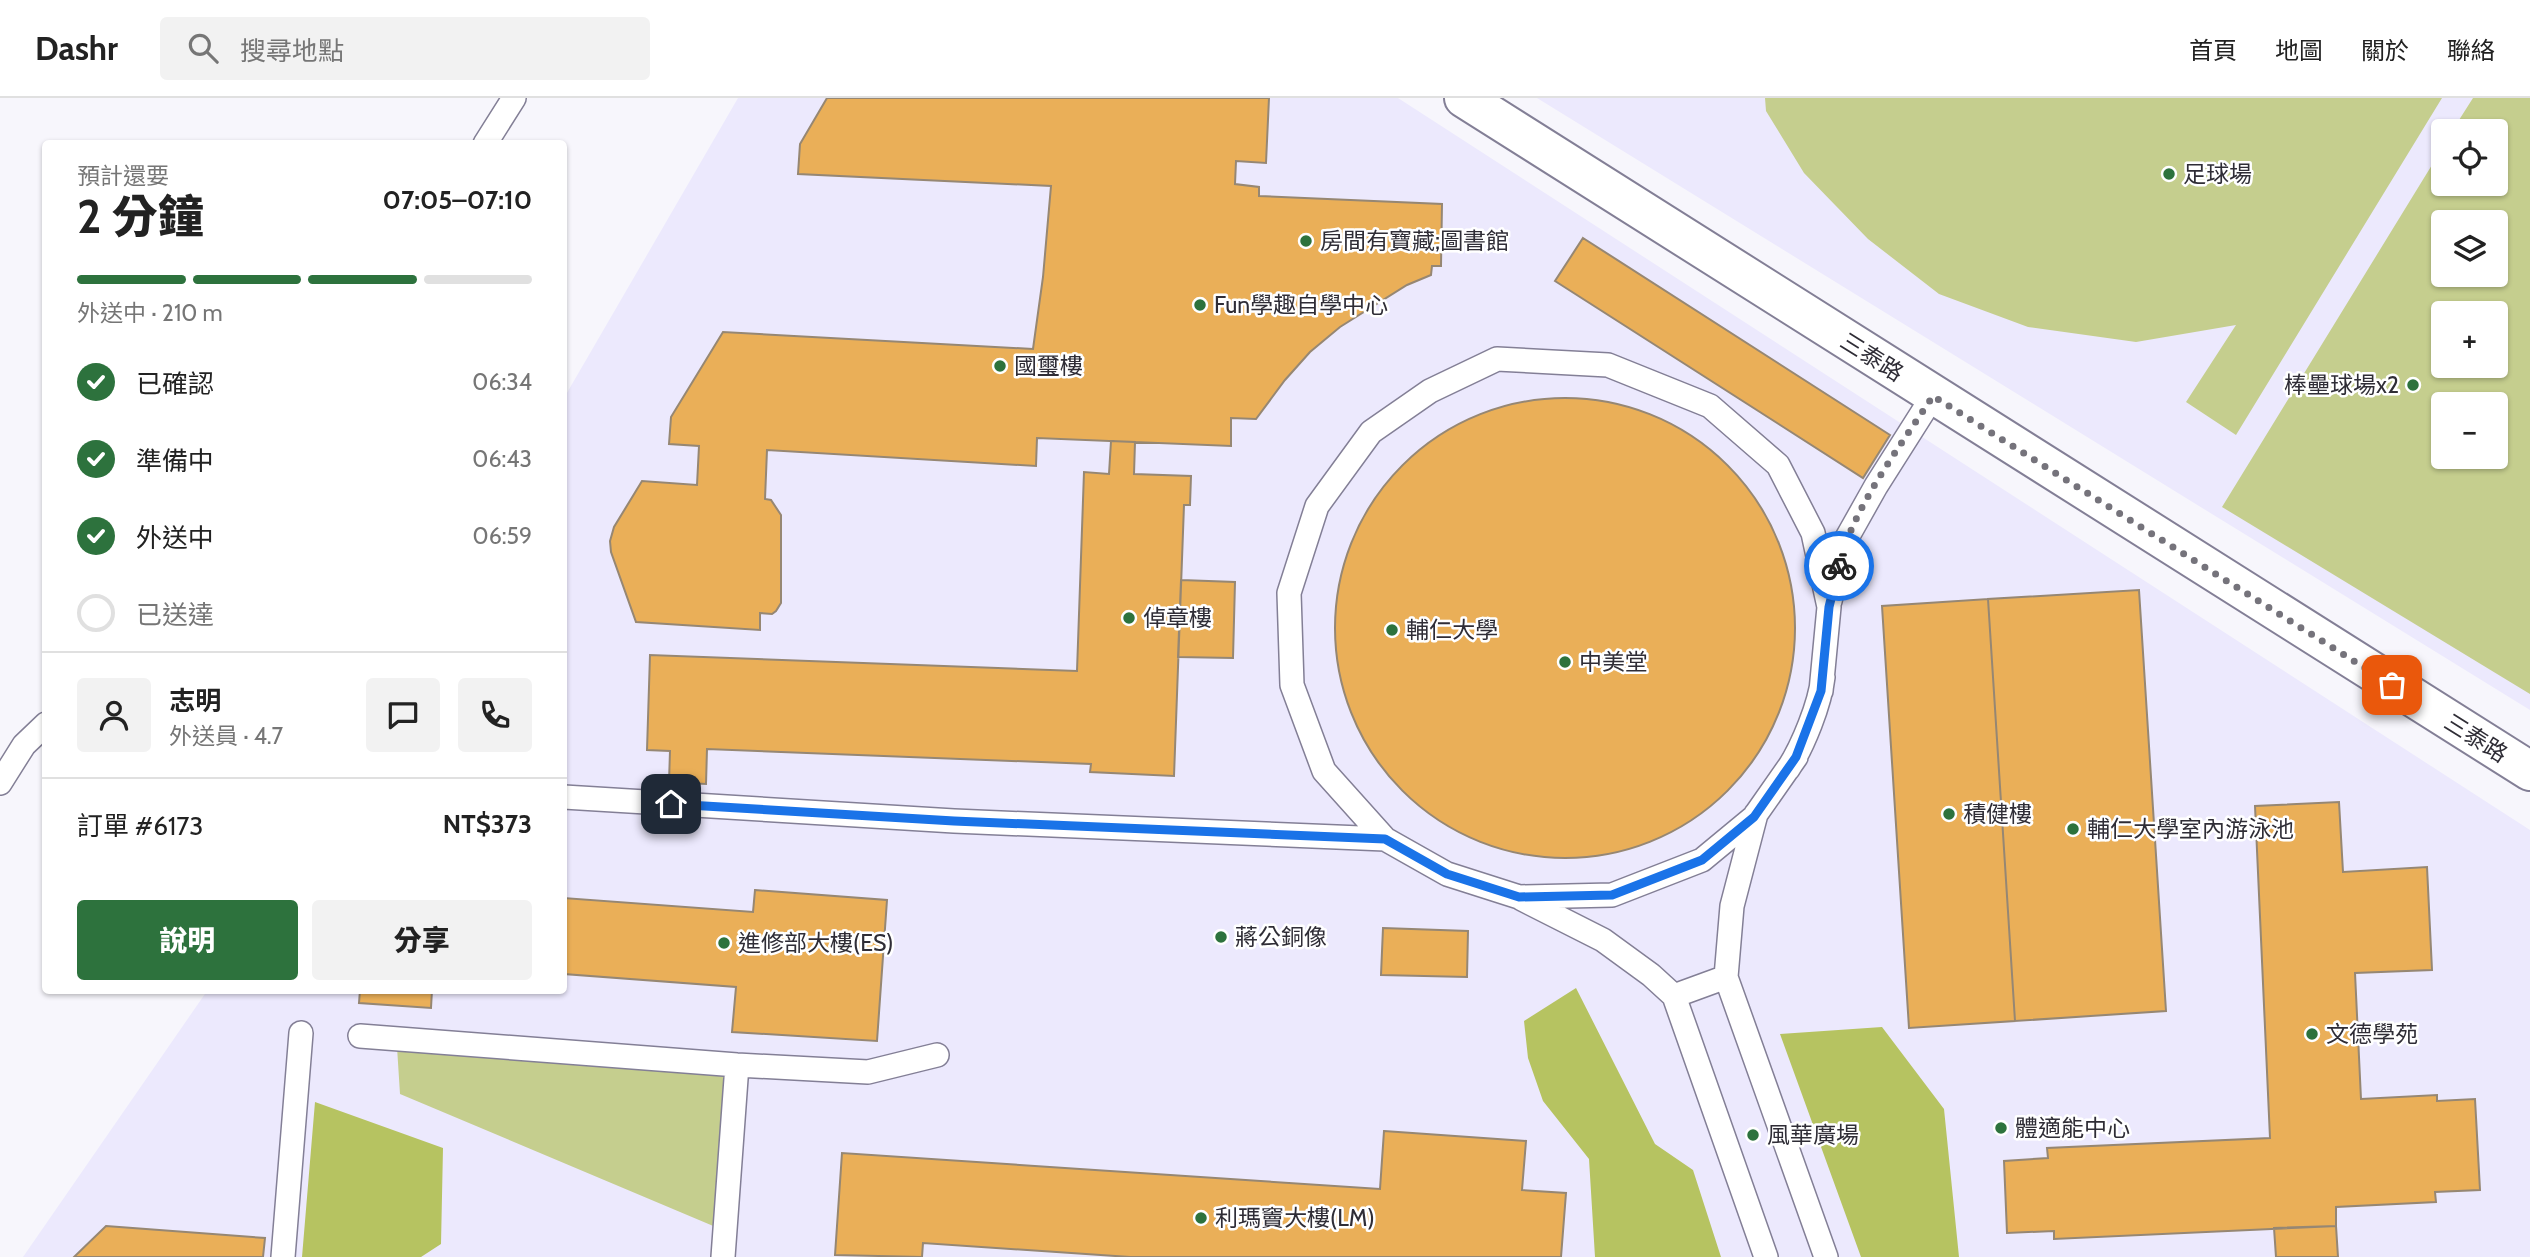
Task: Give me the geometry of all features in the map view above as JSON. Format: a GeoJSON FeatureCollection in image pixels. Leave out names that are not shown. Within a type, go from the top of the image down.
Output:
{"type":"FeatureCollection","features":[{"type":"Feature","properties":{"kind":"street","name":"三泰路"},"geometry":{"type":"LineString","coordinates":[[1472,100],[1933,396],[2530,771]]}},
{"type":"Feature","properties":{"kind":"lane"},"geometry":{"type":"LineString","coordinates":[[488,140],[514,98]]}},
{"type":"Feature","properties":{"kind":"lane"},"geometry":{"type":"LineString","coordinates":[[1766,1257],[1674,996],[1651,975],[1603,940],[1519,897],[1447,874],[1385,839],[1324,771],[1292,685],[1289,593],[1317,506],[1371,432],[1430,391],[1497,359],[1608,365],[1710,407],[1778,465],[1813,533],[1829,607]]}},
{"type":"Feature","properties":{"kind":"lane"},"geometry":{"type":"LineString","coordinates":[[1519,897],[1612,895],[1702,860],[1754,817],[1796,757],[1821,691],[1829,607],[1844,544],[1876,486],[1933,396]]}},
{"type":"Feature","properties":{"kind":"lane"},"geometry":{"type":"LineString","coordinates":[[0,783],[24,745],[42,728]]}},
{"type":"Feature","properties":{"kind":"lane"},"geometry":{"type":"LineString","coordinates":[[567,797],[953,832],[1385,839]]}},
{"type":"Feature","properties":{"kind":"lane"},"geometry":{"type":"LineString","coordinates":[[1754,817],[1732,906],[1726,978],[1826,1257]]}},
{"type":"Feature","properties":{"kind":"lane"},"geometry":{"type":"LineString","coordinates":[[1674,996],[1726,978]]}},
{"type":"Feature","properties":{"kind":"lane"},"geometry":{"type":"LineString","coordinates":[[283,1257],[301,1033]]}},
{"type":"Feature","properties":{"kind":"lane"},"geometry":{"type":"LineString","coordinates":[[360,1036],[737,1065],[868,1072],[937,1055]]}},
{"type":"Feature","properties":{"kind":"lane"},"geometry":{"type":"LineString","coordinates":[[723,1257],[737,1065]]}},
{"type":"Feature","properties":{"kind":"shaded area","name":"輔仁大學"},"geometry":{"type":"Polygon","coordinates":[[[738,98],[1398,98],[2530,830],[2530,1257],[23,1257],[205,994],[567,994],[567,393],[738,98]]]}},
{"type":"Feature","properties":{"kind":"shaded area"},"geometry":{"type":"Polygon","coordinates":[[[1537,98],[2530,98],[2530,710],[1537,98]]]}},
{"type":"Feature","properties":{"kind":"green space"},"geometry":{"type":"Polygon","coordinates":[[[1765,98],[2442,98],[2236,435],[2186,402],[2236,325],[2136,342],[2028,327],[1939,294],[1868,239],[1804,173],[1766,111],[1765,98]]]}},
{"type":"Feature","properties":{"kind":"green space","name":"棒壘球場x2"},"geometry":{"type":"Polygon","coordinates":[[[2473,98],[2530,98],[2530,694],[2222,507],[2431,167],[2431,196],[2508,196],[2508,119],[2460,119],[2473,98]]]}},
{"type":"Feature","properties":{"kind":"green space"},"geometry":{"type":"Polygon","coordinates":[[[1576,988],[1655,1144],[1693,1170],[1721,1257],[1595,1257],[1589,1159],[1543,1101],[1528,1058],[1524,1021],[1576,988]]]}},
{"type":"Feature","properties":{"kind":"green space"},"geometry":{"type":"Polygon","coordinates":[[[1882,1027],[1944,1109],[1959,1257],[1861,1257],[1780,1034],[1882,1027]]]}},
{"type":"Feature","properties":{"kind":"green space"},"geometry":{"type":"Polygon","coordinates":[[[397,1047],[726,1075],[718,1228],[400,1094],[397,1047]]]}},
{"type":"Feature","properties":{"kind":"green space"},"geometry":{"type":"Polygon","coordinates":[[[315,1102],[443,1148],[441,1244],[421,1257],[302,1257],[315,1102]]]}},
{"type":"Feature","properties":{"kind":"building","name":"國璽樓"},"geometry":{"type":"Polygon","coordinates":[[[827,98],[1269,98],[1266,163],[1236,161],[1235,184],[1259,187],[1259,196],[1442,204],[1441,266],[1432,266],[1431,275],[1407,285],[1340,327],[1310,352],[1256,419],[1231,418],[1231,446],[1037,438],[1036,466],[767,450],[765,499],[771,500],[781,515],[781,603],[776,611],[772,614],[760,613],[760,630],[636,622],[611,552],[610,541],[614,527],[642,481],[697,485],[699,446],[669,444],[671,417],[723,332],[1033,349],[1051,186],[798,174],[800,144],[827,98]]]}},
{"type":"Feature","properties":{"kind":"building"},"geometry":{"type":"Polygon","coordinates":[[[1583,238],[1890,435],[1863,478],[1555,281],[1583,238]]]}},
{"type":"Feature","properties":{"kind":"building","name":"中美堂"},"geometry":{"type":"Polygon","coordinates":[[[1565,398],[1610,402],[1653,415],[1693,436],[1728,465],[1757,500],[1778,540],[1791,583],[1795,628],[1791,673],[1778,716],[1757,756],[1728,791],[1693,820],[1653,841],[1610,854],[1565,858],[1520,854],[1477,841],[1437,820],[1402,791],[1373,756],[1352,716],[1339,673],[1335,628],[1339,583],[1352,540],[1373,500],[1402,465],[1437,436],[1477,415],[1520,402],[1565,398]]]}},
{"type":"Feature","properties":{"kind":"building","name":"倬章樓"},"geometry":{"type":"Polygon","coordinates":[[[1111,441],[1135,442],[1134,474],[1191,476],[1190,505],[1184,505],[1174,776],[1090,772],[1091,764],[707,749],[706,784],[669,782],[670,751],[647,750],[650,655],[1077,671],[1084,472],[1109,474],[1111,441]]]}},
{"type":"Feature","properties":{"kind":"building"},"geometry":{"type":"Polygon","coordinates":[[[1181,580],[1235,582],[1233,658],[1178,657],[1181,580]]]}},
{"type":"Feature","properties":{"kind":"building"},"geometry":{"type":"Polygon","coordinates":[[[2139,590],[2166,1011],[2015,1021],[1988,599],[2139,590]]]}},
{"type":"Feature","properties":{"kind":"building","name":"積健樓"},"geometry":{"type":"Polygon","coordinates":[[[1988,599],[2015,1021],[1909,1028],[1882,606],[1988,599]]]}},
{"type":"Feature","properties":{"kind":"building","name":"文德學苑"},"geometry":{"type":"Polygon","coordinates":[[[2339,802],[2343,872],[2427,867],[2432,970],[2355,973],[2361,1099],[2437,1095],[2437,1101],[2475,1099],[2480,1190],[2435,1192],[2436,1202],[2336,1207],[2336,1226],[2054,1239],[2054,1231],[2007,1233],[2004,1161],[2048,1158],[2047,1148],[2270,1138],[2255,806],[2339,802]]]}},
{"type":"Feature","properties":{"kind":"building","name":"進修部大樓(ES)"},"geometry":{"type":"Polygon","coordinates":[[[755,890],[887,900],[877,1041],[732,1032],[736,987],[567,974],[567,898],[753,912],[755,890]]]}},
{"type":"Feature","properties":{"kind":"building"},"geometry":{"type":"Polygon","coordinates":[[[1383,928],[1468,931],[1467,977],[1381,975],[1383,928]]]}},
{"type":"Feature","properties":{"kind":"building"},"geometry":{"type":"Polygon","coordinates":[[[360,994],[432,994],[431,1008],[359,1003],[360,994]]]}},
{"type":"Feature","properties":{"kind":"building","name":"利瑪竇大樓(LM)"},"geometry":{"type":"Polygon","coordinates":[[[1384,1131],[1526,1141],[1522,1190],[1566,1193],[1561,1257],[1130,1257],[923,1243],[922,1257],[835,1255],[842,1153],[1380,1189],[1384,1131]]]}},
{"type":"Feature","properties":{"kind":"building"},"geometry":{"type":"Polygon","coordinates":[[[106,1226],[265,1238],[263,1257],[74,1257],[106,1226]]]}},
{"type":"Feature","properties":{"kind":"building"},"geometry":{"type":"Polygon","coordinates":[[[2336,1226],[2338,1257],[2276,1257],[2274,1228],[2336,1226]]]}},
{"type":"Feature","properties":{"kind":"way so far"},"geometry":{"type":"LineString","coordinates":[[1839,566],[1844,544],[1876,486],[1933,396],[2392,685]]}},
{"type":"Feature","properties":{"kind":"place","name":"足球場"},"geometry":{"type":"Point","coordinates":[2169,174]}},
{"type":"Feature","properties":{"kind":"place","name":"房間有寶藏;圖書館"},"geometry":{"type":"Point","coordinates":[1306,241]}},
{"type":"Feature","properties":{"kind":"place","name":"Fun學趣自學中心"},"geometry":{"type":"Point","coordinates":[1200,305]}},
{"type":"Feature","properties":{"kind":"place","name":"國璽樓"},"geometry":{"type":"Point","coordinates":[1000,366]}},
{"type":"Feature","properties":{"kind":"place","name":"棒壘球場x2"},"geometry":{"type":"Point","coordinates":[2413,385]}},
{"type":"Feature","properties":{"kind":"place","name":"倬章樓"},"geometry":{"type":"Point","coordinates":[1129,618]}},
{"type":"Feature","properties":{"kind":"place","name":"輔仁大學"},"geometry":{"type":"Point","coordinates":[1392,630]}},
{"type":"Feature","properties":{"kind":"place","name":"中美堂"},"geometry":{"type":"Point","coordinates":[1565,662]}},
{"type":"Feature","properties":{"kind":"place","name":"積健樓"},"geometry":{"type":"Point","coordinates":[1949,814]}},
{"type":"Feature","properties":{"kind":"place","name":"輔仁大學室內游泳池"},"geometry":{"type":"Point","coordinates":[2073,829]}},
{"type":"Feature","properties":{"kind":"place","name":"蔣公銅像"},"geometry":{"type":"Point","coordinates":[1221,937]}},
{"type":"Feature","properties":{"kind":"place","name":"進修部大樓(ES)"},"geometry":{"type":"Point","coordinates":[724,943]}},
{"type":"Feature","properties":{"kind":"place","name":"文德學苑"},"geometry":{"type":"Point","coordinates":[2312,1034]}},
{"type":"Feature","properties":{"kind":"place","name":"體適能中心"},"geometry":{"type":"Point","coordinates":[2001,1128]}},
{"type":"Feature","properties":{"kind":"place","name":"風華廣場"},"geometry":{"type":"Point","coordinates":[1753,1135]}},
{"type":"Feature","properties":{"kind":"place","name":"利瑪竇大樓(LM)"},"geometry":{"type":"Point","coordinates":[1201,1218]}},
{"type":"Feature","properties":{"kind":"route"},"geometry":{"type":"LineString","coordinates":[[671,804],[954,821],[1385,839],[1447,874],[1519,897],[1612,895],[1702,860],[1754,817],[1796,757],[1821,691],[1829,607],[1839,566]]}}]}
